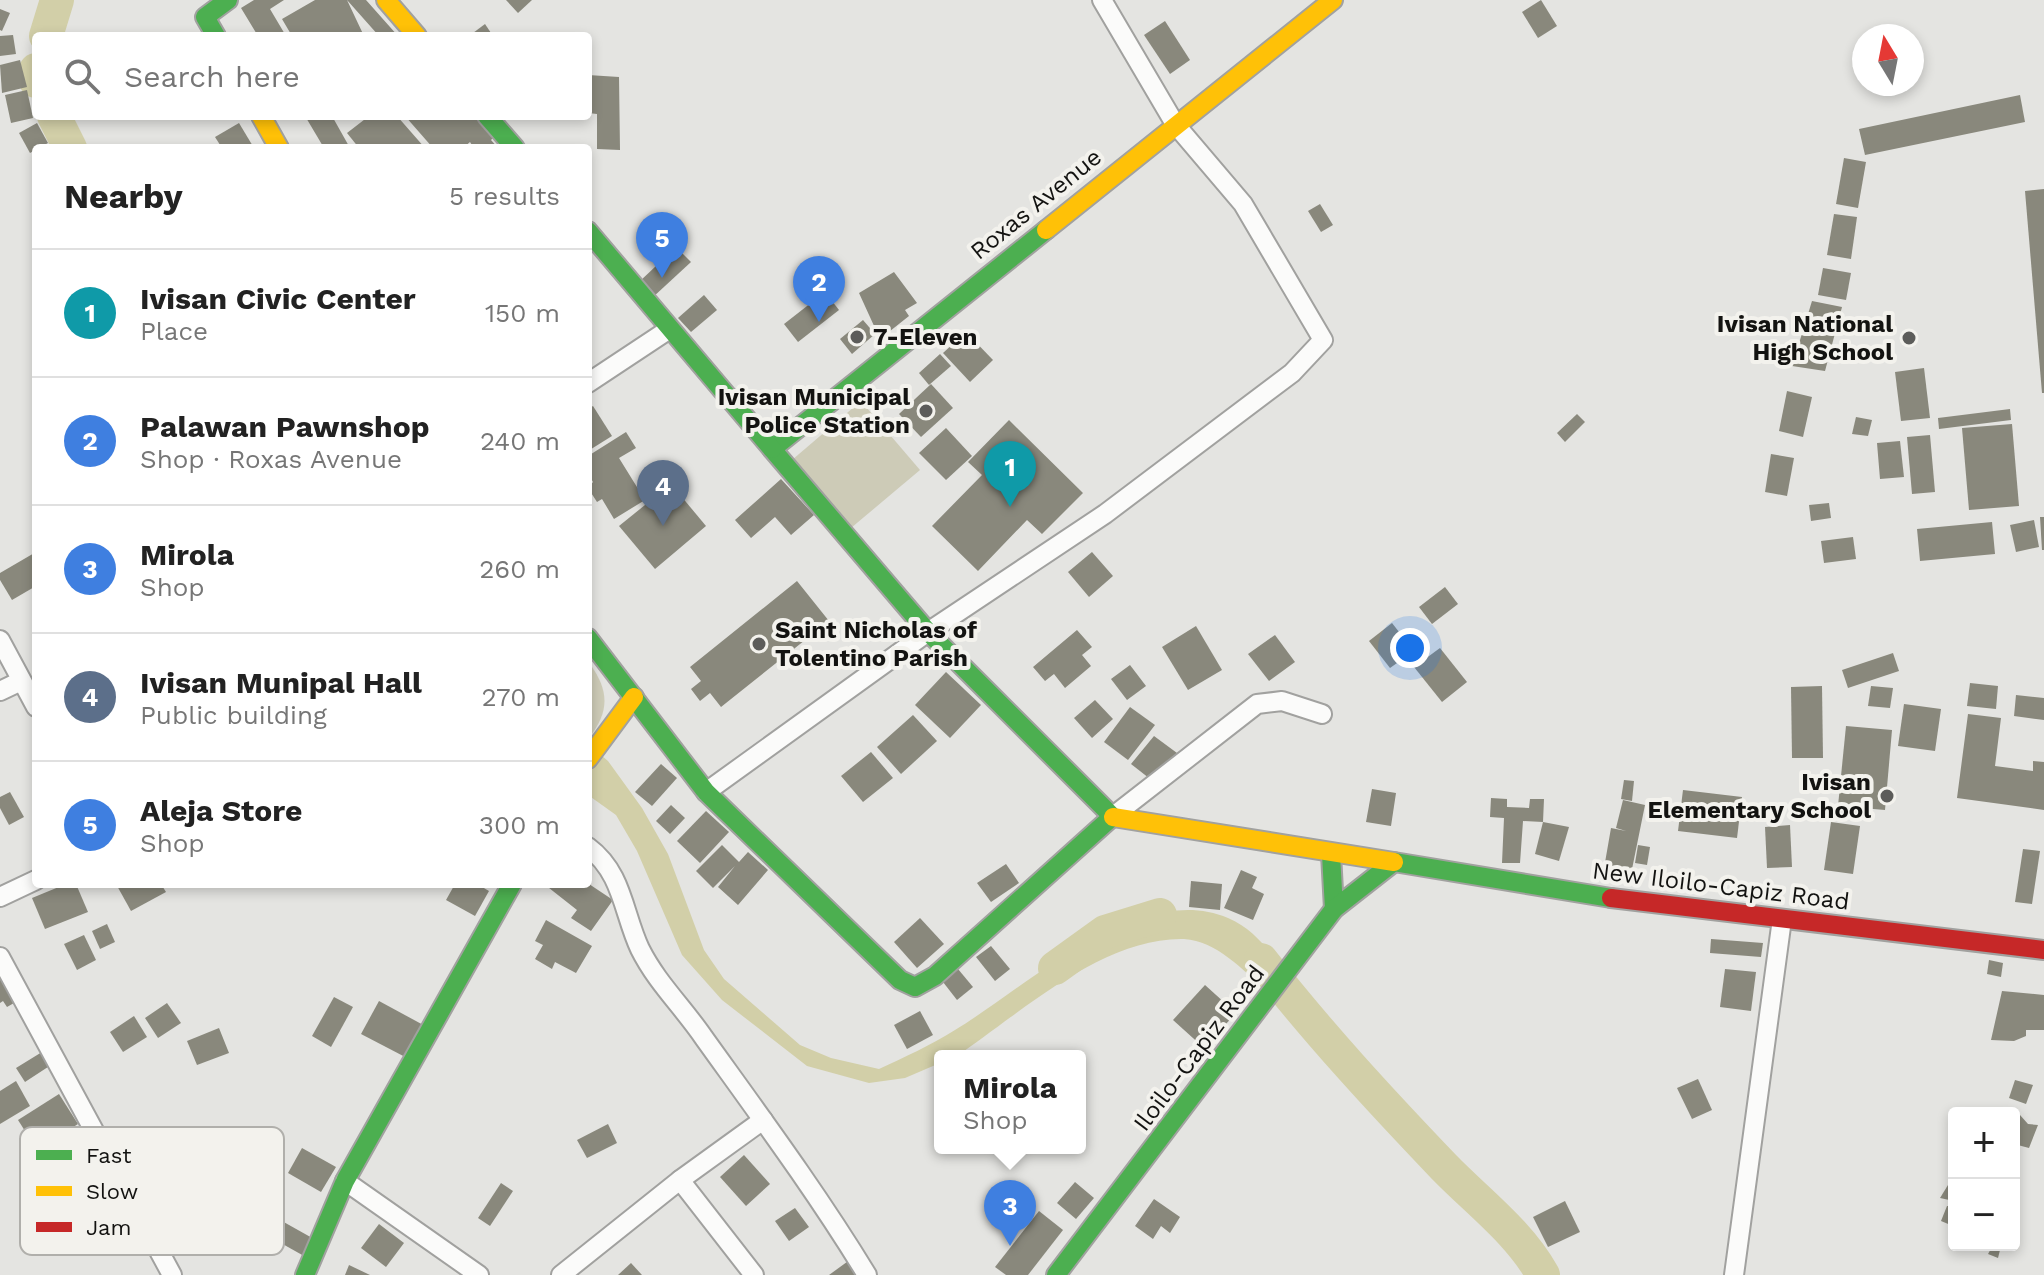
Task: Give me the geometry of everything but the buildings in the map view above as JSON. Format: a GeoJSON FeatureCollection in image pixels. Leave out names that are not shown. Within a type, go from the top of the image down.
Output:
{"type":"FeatureCollection","features":[{"type":"Feature","properties":{"kind":"main road"},"geometry":{"type":"LineString","coordinates":[[214,32],[205,17],[228,0]]}},
{"type":"Feature","properties":{"kind":"main road"},"geometry":{"type":"LineString","coordinates":[[386,0],[414,32]]}},
{"type":"Feature","properties":{"kind":"main road","name":"Roxas Avenue"},"geometry":{"type":"LineString","coordinates":[[772,449],[1333,0]]}},
{"type":"Feature","properties":{"kind":"main road"},"geometry":{"type":"LineString","coordinates":[[263,120],[277,144]]}},
{"type":"Feature","properties":{"kind":"main road"},"geometry":{"type":"LineString","coordinates":[[490,120],[512,144]]}},
{"type":"Feature","properties":{"kind":"main road"},"geometry":{"type":"LineString","coordinates":[[592,236],[668,330],[928,632],[1112,817],[935,976],[915,987],[900,980],[706,792],[592,643]]}},
{"type":"Feature","properties":{"kind":"main road"},"geometry":{"type":"LineString","coordinates":[[593,752],[634,697]]}},
{"type":"Feature","properties":{"kind":"main road","name":"New Iloilo-Capiz Road"},"geometry":{"type":"LineString","coordinates":[[1112,817],[1170,829],[1631,901],[2044,950]]}},
{"type":"Feature","properties":{"kind":"main road"},"geometry":{"type":"LineString","coordinates":[[1331,854],[1334,909]]}},
{"type":"Feature","properties":{"kind":"main road","name":"Iloilo-Capiz Road"},"geometry":{"type":"LineString","coordinates":[[1056,1275],[1334,909],[1394,862]]}},
{"type":"Feature","properties":{"kind":"main road"},"geometry":{"type":"LineString","coordinates":[[305,1275],[345,1181],[510,888]]}},
{"type":"Feature","properties":{"kind":"street"},"geometry":{"type":"LineString","coordinates":[[706,792],[928,632],[1105,514],[1292,373],[1323,340],[1243,204],[1175,124],[1102,0]]}},
{"type":"Feature","properties":{"kind":"street"},"geometry":{"type":"LineString","coordinates":[[592,380],[668,330]]}},
{"type":"Feature","properties":{"kind":"street"},"geometry":{"type":"LineString","coordinates":[[0,640],[32,700]]}},
{"type":"Feature","properties":{"kind":"street"},"geometry":{"type":"LineString","coordinates":[[0,691],[21,681]]}},
{"type":"Feature","properties":{"kind":"street"},"geometry":{"type":"LineString","coordinates":[[1112,817],[1257,704],[1282,701],[1322,714]]}},
{"type":"Feature","properties":{"kind":"street"},"geometry":{"type":"LineString","coordinates":[[592,852],[620,885],[639,947],[667,995],[698,1029],[831,1216],[867,1275]]}},
{"type":"Feature","properties":{"kind":"street"},"geometry":{"type":"LineString","coordinates":[[0,897],[32,882]]}},
{"type":"Feature","properties":{"kind":"street"},"geometry":{"type":"LineString","coordinates":[[1734,1275],[1782,919]]}},
{"type":"Feature","properties":{"kind":"street"},"geometry":{"type":"LineString","coordinates":[[0,957],[17,982],[94,1127]]}},
{"type":"Feature","properties":{"kind":"street"},"geometry":{"type":"LineString","coordinates":[[561,1275],[680,1180],[763,1120]]}},
{"type":"Feature","properties":{"kind":"street"},"geometry":{"type":"LineString","coordinates":[[680,1180],[754,1275]]}},
{"type":"Feature","properties":{"kind":"street"},"geometry":{"type":"LineString","coordinates":[[345,1181],[479,1275]]}},
{"type":"Feature","properties":{"kind":"street"},"geometry":{"type":"LineString","coordinates":[[161,1255],[172,1275]]}},
{"type":"Feature","properties":{"kind":"shaded area"},"geometry":{"type":"Polygon","coordinates":[[[861,401],[920,470],[851,528],[792,460],[861,401]]]}},
{"type":"Feature","properties":{"kind":"shaded area"},"geometry":{"type":"Polygon","coordinates":[[[592,668],[604,696],[598,724],[592,734],[592,668]]]}},
{"type":"Feature","properties":{"kind":"shaded area"},"geometry":{"type":"Polygon","coordinates":[[[592,747],[608,761],[642,808],[668,854],[704,950],[724,979],[800,1045],[831,1058],[879,1069],[955,1030],[1084,944],[1121,926],[1158,914],[1194,910],[1228,918],[1251,933],[1282,967],[1266,991],[1229,958],[1196,941],[1154,942],[1123,950],[1064,981],[965,1050],[934,1050],[934,1066],[905,1078],[869,1083],[807,1066],[722,1000],[682,955],[637,851],[616,815],[592,798],[592,747]]]}},
{"type":"Feature","properties":{"kind":"waterway"},"geometry":{"type":"LineString","coordinates":[[47,32],[57,0]]}},
{"type":"Feature","properties":{"kind":"waterway"},"geometry":{"type":"LineString","coordinates":[[56,120],[68,144]]}},
{"type":"Feature","properties":{"kind":"waterway"},"geometry":{"type":"LineString","coordinates":[[1055,968],[1105,932],[1160,915]]}},
{"type":"Feature","properties":{"kind":"waterway"},"geometry":{"type":"LineString","coordinates":[[1261,960],[1373,1091],[1444,1167],[1510,1231],[1543,1275]]}},
{"type":"Feature","properties":{"kind":"traffic: fast"},"geometry":{"type":"LineString","coordinates":[[214,32],[205,17],[228,0]]}},
{"type":"Feature","properties":{"kind":"traffic: fast"},"geometry":{"type":"LineString","coordinates":[[490,120],[512,144]]}},
{"type":"Feature","properties":{"kind":"traffic: fast"},"geometry":{"type":"LineString","coordinates":[[1046,230],[772,449],[928,632],[1113,817]]}},
{"type":"Feature","properties":{"kind":"traffic: fast"},"geometry":{"type":"LineString","coordinates":[[592,236],[772,449]]}},
{"type":"Feature","properties":{"kind":"traffic: fast"},"geometry":{"type":"LineString","coordinates":[[592,643],[706,792],[900,980],[915,987],[935,976],[1112,817]]}},
{"type":"Feature","properties":{"kind":"traffic: fast"},"geometry":{"type":"LineString","coordinates":[[1331,854],[1334,909]]}},
{"type":"Feature","properties":{"kind":"traffic: fast"},"geometry":{"type":"LineString","coordinates":[[1056,1275],[1334,909],[1394,862],[1611,898]]}},
{"type":"Feature","properties":{"kind":"traffic: fast"},"geometry":{"type":"LineString","coordinates":[[305,1275],[345,1181],[510,888]]}},
{"type":"Feature","properties":{"kind":"traffic: slow"},"geometry":{"type":"LineString","coordinates":[[386,0],[414,32]]}},
{"type":"Feature","properties":{"kind":"traffic: slow"},"geometry":{"type":"LineString","coordinates":[[1046,230],[1333,0]]}},
{"type":"Feature","properties":{"kind":"traffic: slow"},"geometry":{"type":"LineString","coordinates":[[263,120],[277,144]]}},
{"type":"Feature","properties":{"kind":"traffic: slow"},"geometry":{"type":"LineString","coordinates":[[592,754],[634,697]]}},
{"type":"Feature","properties":{"kind":"traffic: slow"},"geometry":{"type":"LineString","coordinates":[[1113,817],[1394,862]]}},
{"type":"Feature","properties":{"kind":"traffic: jam"},"geometry":{"type":"LineString","coordinates":[[1611,898],[2044,950]]}},
{"type":"Feature","properties":{"kind":"place","name":"Aleja Store"},"geometry":{"type":"Point","coordinates":[662,278]}},
{"type":"Feature","properties":{"kind":"place","name":"Palawan Pawnshop"},"geometry":{"type":"Point","coordinates":[819,322]}},
{"type":"Feature","properties":{"kind":"place","name":"7-Eleven"},"geometry":{"type":"Point","coordinates":[857,337]}},
{"type":"Feature","properties":{"kind":"place","name":"Ivisan National High School"},"geometry":{"type":"Point","coordinates":[1909,338]}},
{"type":"Feature","properties":{"kind":"place","name":"Ivisan Municipal Police Station"},"geometry":{"type":"Point","coordinates":[926,411]}},
{"type":"Feature","properties":{"kind":"place","name":"Ivisan Civic Center"},"geometry":{"type":"Point","coordinates":[1010,507]}},
{"type":"Feature","properties":{"kind":"place","name":"Ivisan Munipal Hall"},"geometry":{"type":"Point","coordinates":[663,526]}},
{"type":"Feature","properties":{"kind":"place","name":"Saint Nicholas of Tolentino Parish"},"geometry":{"type":"Point","coordinates":[759,644]}},
{"type":"Feature","properties":{"kind":"place","name":"Ivisan Elementary School"},"geometry":{"type":"Point","coordinates":[1887,796]}},
{"type":"Feature","properties":{"kind":"place","name":"Mirola"},"geometry":{"type":"Point","coordinates":[1010,1246]}}]}
